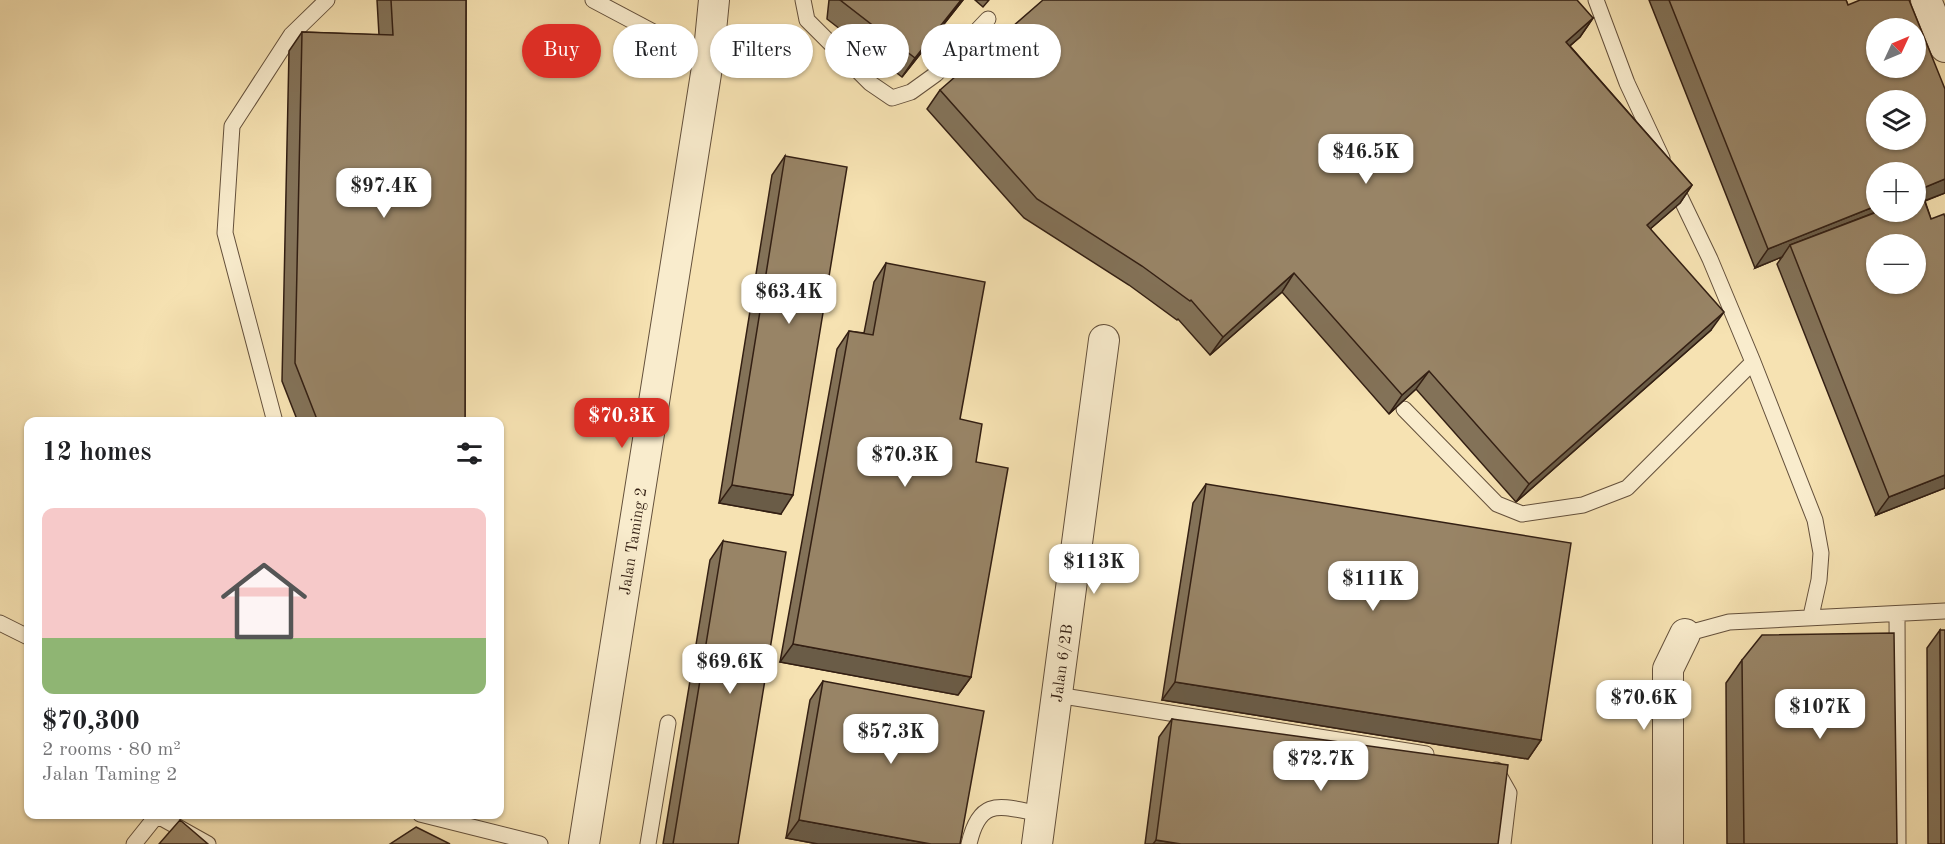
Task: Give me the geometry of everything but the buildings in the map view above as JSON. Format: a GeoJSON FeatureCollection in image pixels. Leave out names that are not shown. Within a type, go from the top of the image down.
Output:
{"type":"FeatureCollection","features":[{"type":"Feature","properties":{"kind":"street","name":"Jalan Taming 2"},"geometry":{"type":"LineString","coordinates":[[584,844],[708,61],[714,0]]}},
{"type":"Feature","properties":{"kind":"street"},"geometry":{"type":"LineString","coordinates":[[1926,0],[1945,47]]}},
{"type":"Feature","properties":{"kind":"street","name":"Jalan 6/2B"},"geometry":{"type":"LineString","coordinates":[[1037,844],[1104,340]]}},
{"type":"Feature","properties":{"kind":"street"},"geometry":{"type":"LineString","coordinates":[[1668,844],[1668,669],[1685,634]]}},
{"type":"Feature","properties":{"kind":"lane"},"geometry":{"type":"LineString","coordinates":[[274,417],[225,233],[232,126],[291,35],[327,0]]}},
{"type":"Feature","properties":{"kind":"lane"},"geometry":{"type":"LineString","coordinates":[[593,0],[708,61]]}},
{"type":"Feature","properties":{"kind":"lane"},"geometry":{"type":"LineString","coordinates":[[802,0],[807,20],[870,83],[892,98],[911,92],[936,74],[988,19]]}},
{"type":"Feature","properties":{"kind":"lane"},"geometry":{"type":"LineString","coordinates":[[1596,0],[1627,84],[1710,259],[1815,520],[1821,553],[1819,580],[1811,616]]}},
{"type":"Feature","properties":{"kind":"lane"},"geometry":{"type":"LineString","coordinates":[[1404,409],[1497,504],[1522,514],[1583,505],[1628,488],[1753,362]]}},
{"type":"Feature","properties":{"kind":"lane"},"geometry":{"type":"LineString","coordinates":[[1685,634],[1729,622],[1945,610]]}},
{"type":"Feature","properties":{"kind":"lane"},"geometry":{"type":"LineString","coordinates":[[1897,614],[1898,844]]}},
{"type":"Feature","properties":{"kind":"lane"},"geometry":{"type":"LineString","coordinates":[[0,623],[24,635]]}},
{"type":"Feature","properties":{"kind":"lane"},"geometry":{"type":"LineString","coordinates":[[1057,695],[1442,756]]}},
{"type":"Feature","properties":{"kind":"lane"},"geometry":{"type":"LineString","coordinates":[[648,844],[668,723]]}},
{"type":"Feature","properties":{"kind":"lane"},"geometry":{"type":"LineString","coordinates":[[1487,766],[1498,771],[1509,793],[1503,844]]}},
{"type":"Feature","properties":{"kind":"lane"},"geometry":{"type":"LineString","coordinates":[[969,844],[973,826],[983,812],[999,807],[1041,814]]}},
{"type":"Feature","properties":{"kind":"lane"},"geometry":{"type":"LineString","coordinates":[[134,844],[155,819]]}},
{"type":"Feature","properties":{"kind":"lane"},"geometry":{"type":"LineString","coordinates":[[165,819],[208,844]]}},
{"type":"Feature","properties":{"kind":"lane"},"geometry":{"type":"LineString","coordinates":[[440,819],[540,844]]}}]}
